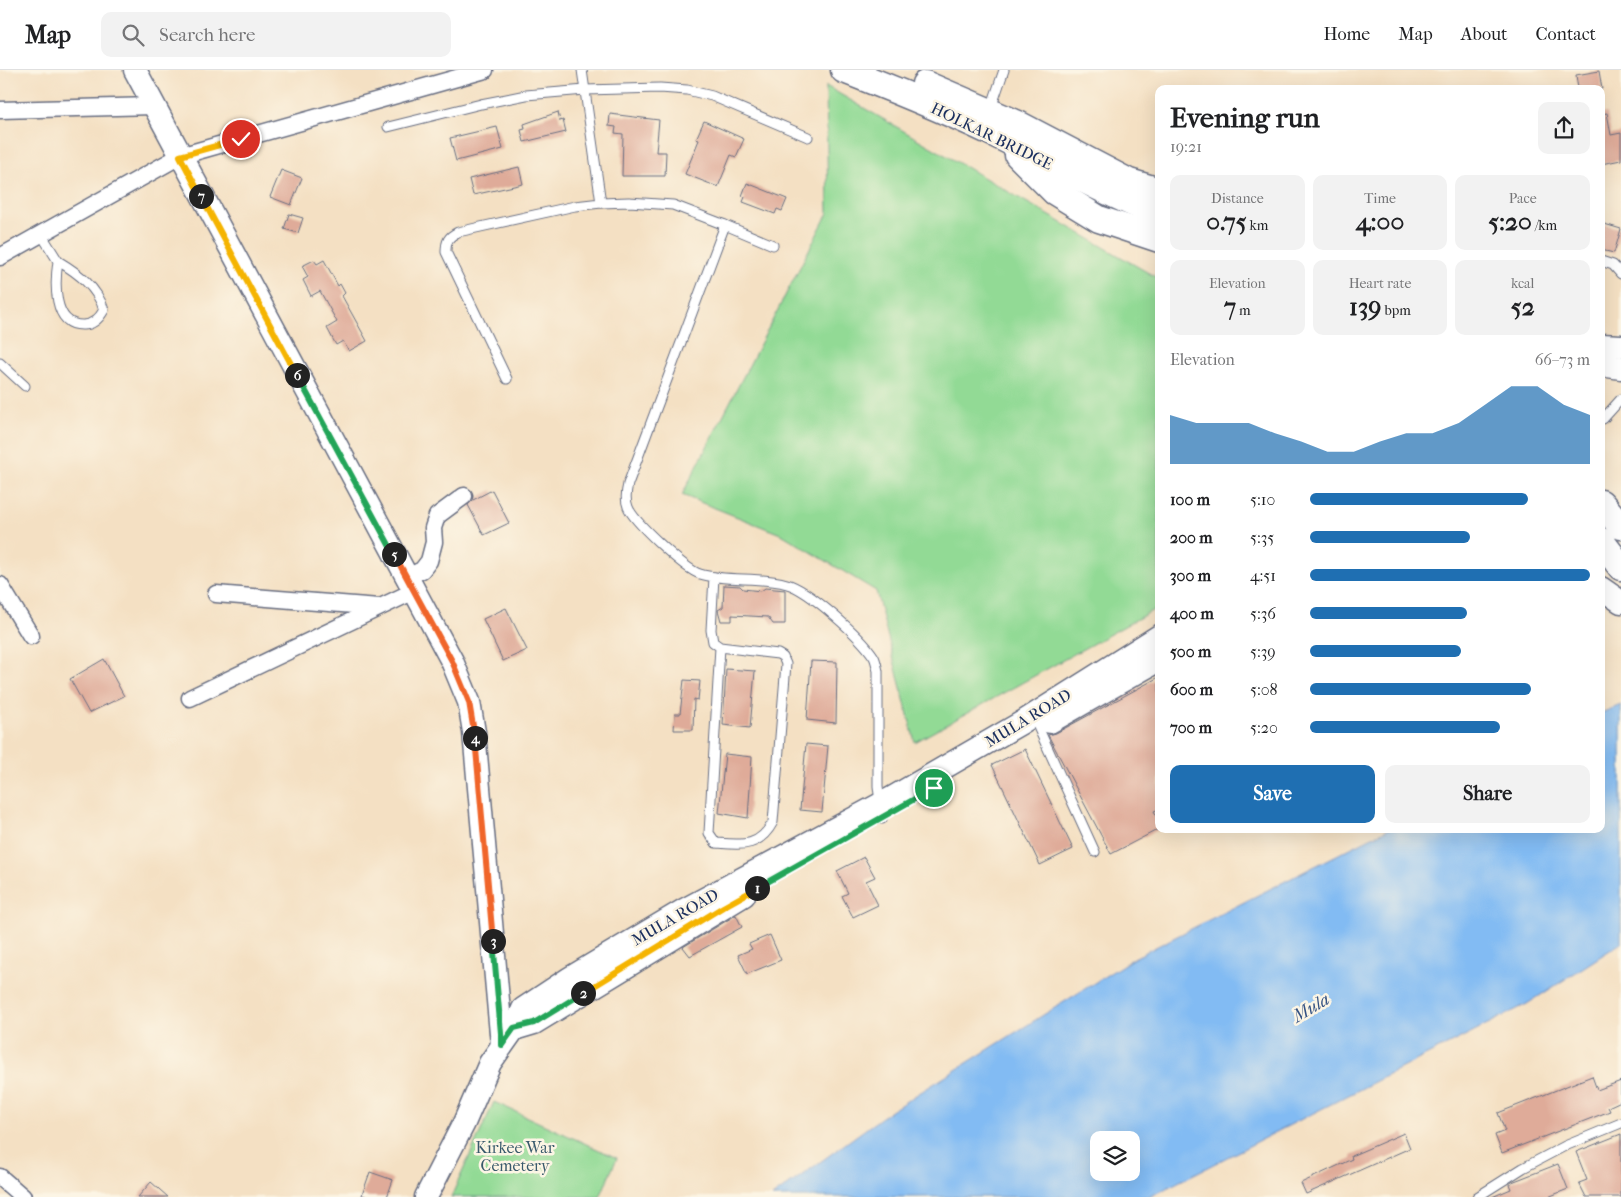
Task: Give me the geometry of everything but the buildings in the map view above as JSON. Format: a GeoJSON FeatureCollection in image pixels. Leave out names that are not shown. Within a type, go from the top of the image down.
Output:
{"type":"FeatureCollection","features":[{"type":"Feature","properties":{"kind":"main road","name":"HOLKAR BRIDGE"},"geometry":{"type":"LineString","coordinates":[[844,70],[1003,138],[1092,185],[1152,204]]}},
{"type":"Feature","properties":{"kind":"main road"},"geometry":{"type":"LineString","coordinates":[[889,70],[990,111],[1129,182],[1152,204]]}},
{"type":"Feature","properties":{"kind":"main road"},"geometry":{"type":"LineString","coordinates":[[1003,138],[1055,192],[1100,219],[1155,238]]}},
{"type":"Feature","properties":{"kind":"main road"},"geometry":{"type":"LineString","coordinates":[[1605,508],[1621,526]]}},
{"type":"Feature","properties":{"kind":"main road"},"geometry":{"type":"LineString","coordinates":[[1605,546],[1621,567]]}},
{"type":"Feature","properties":{"kind":"street"},"geometry":{"type":"LineString","coordinates":[[135,70],[452,661],[469,702],[508,1037],[490,1063],[464,1123],[426,1197]]}},
{"type":"Feature","properties":{"kind":"street"},"geometry":{"type":"LineString","coordinates":[[0,257],[180,156],[485,70]]}},
{"type":"Feature","properties":{"kind":"street"},"geometry":{"type":"LineString","coordinates":[[0,110],[154,106]]}},
{"type":"Feature","properties":{"kind":"street"},"geometry":{"type":"LineString","coordinates":[[1605,345],[1621,346]]}},
{"type":"Feature","properties":{"kind":"street"},"geometry":{"type":"LineString","coordinates":[[1605,366],[1621,368]]}},
{"type":"Feature","properties":{"kind":"street"},"geometry":{"type":"LineString","coordinates":[[190,698],[382,607],[410,584],[422,570],[429,560],[434,542],[433,528],[437,516],[464,496]]}},
{"type":"Feature","properties":{"kind":"street"},"geometry":{"type":"LineString","coordinates":[[0,586],[31,636]]}},
{"type":"Feature","properties":{"kind":"street"},"geometry":{"type":"LineString","coordinates":[[1605,591],[1621,602]]}},
{"type":"Feature","properties":{"kind":"street"},"geometry":{"type":"LineString","coordinates":[[216,594],[382,607]]}},
{"type":"Feature","properties":{"kind":"street","name":"MULA ROAD"},"geometry":{"type":"LineString","coordinates":[[508,1037],[534,1023],[659,936],[750,883],[881,812],[1131,668],[1155,641]]}},
{"type":"Feature","properties":{"kind":"street"},"geometry":{"type":"LineString","coordinates":[[1131,668],[1155,661]]}},
{"type":"Feature","properties":{"kind":"street"},"geometry":{"type":"LineString","coordinates":[[0,1177],[23,1197]]}},
{"type":"Feature","properties":{"kind":"lane"},"geometry":{"type":"LineString","coordinates":[[582,70],[600,203]]}},
{"type":"Feature","properties":{"kind":"lane"},"geometry":{"type":"LineString","coordinates":[[990,111],[1004,70]]}},
{"type":"Feature","properties":{"kind":"lane"},"geometry":{"type":"LineString","coordinates":[[388,127],[481,104],[526,96],[585,90],[660,88],[687,90],[712,96],[808,137]]}},
{"type":"Feature","properties":{"kind":"lane"},"geometry":{"type":"LineString","coordinates":[[507,378],[446,252],[446,243],[450,236],[458,232],[575,206],[629,202],[673,205],[774,245]]}},
{"type":"Feature","properties":{"kind":"lane"},"geometry":{"type":"LineString","coordinates":[[725,225],[628,484],[626,496],[628,508],[661,546],[697,573],[714,577],[742,578],[786,584],[803,590],[865,645],[875,659],[878,672],[878,786],[881,812]]}},
{"type":"Feature","properties":{"kind":"lane"},"geometry":{"type":"LineString","coordinates":[[41,234],[58,261],[75,272],[96,292],[104,310],[100,318],[90,324],[80,325],[68,321],[61,311],[55,283],[58,261]]}},
{"type":"Feature","properties":{"kind":"lane"},"geometry":{"type":"LineString","coordinates":[[1605,262],[1612,265],[1621,274]]}},
{"type":"Feature","properties":{"kind":"lane"},"geometry":{"type":"LineString","coordinates":[[0,363],[25,386]]}},
{"type":"Feature","properties":{"kind":"lane"},"geometry":{"type":"LineString","coordinates":[[1605,417],[1621,399]]}},
{"type":"Feature","properties":{"kind":"lane"},"geometry":{"type":"LineString","coordinates":[[714,577],[713,642],[720,647],[778,654],[783,657],[786,664],[773,822],[767,833],[744,846],[716,843],[709,834],[720,647]]}},
{"type":"Feature","properties":{"kind":"lane"},"geometry":{"type":"LineString","coordinates":[[1036,722],[1095,852]]}},
{"type":"Feature","properties":{"kind":"lane"},"geometry":{"type":"LineString","coordinates":[[1477,1197],[1523,1168],[1565,1146],[1621,1123]]}},
{"type":"Feature","properties":{"kind":"green space"},"geometry":{"type":"Polygon","coordinates":[[[826,86],[1155,277],[1155,609],[915,742],[876,591],[783,535],[682,495],[828,213],[826,86]]]}},
{"type":"Feature","properties":{"kind":"green space","name":"Kirkee War Cemetery"},"geometry":{"type":"Polygon","coordinates":[[[494,1102],[617,1158],[600,1197],[451,1197],[494,1102]]]}},
{"type":"Feature","properties":{"kind":"water","name":"Mula"},"geometry":{"type":"Polygon","coordinates":[[[1621,705],[1621,943],[1527,1004],[1149,1197],[772,1197],[889,1112],[1134,958],[1380,833],[1605,833],[1605,711],[1621,705]]]}},
{"type":"Feature","properties":{"kind":"route"},"geometry":{"type":"LineString","coordinates":[[241,139],[180,156],[452,661],[469,702],[474,732],[502,1045],[514,1028],[534,1023],[723,907],[934,788]]}}]}
